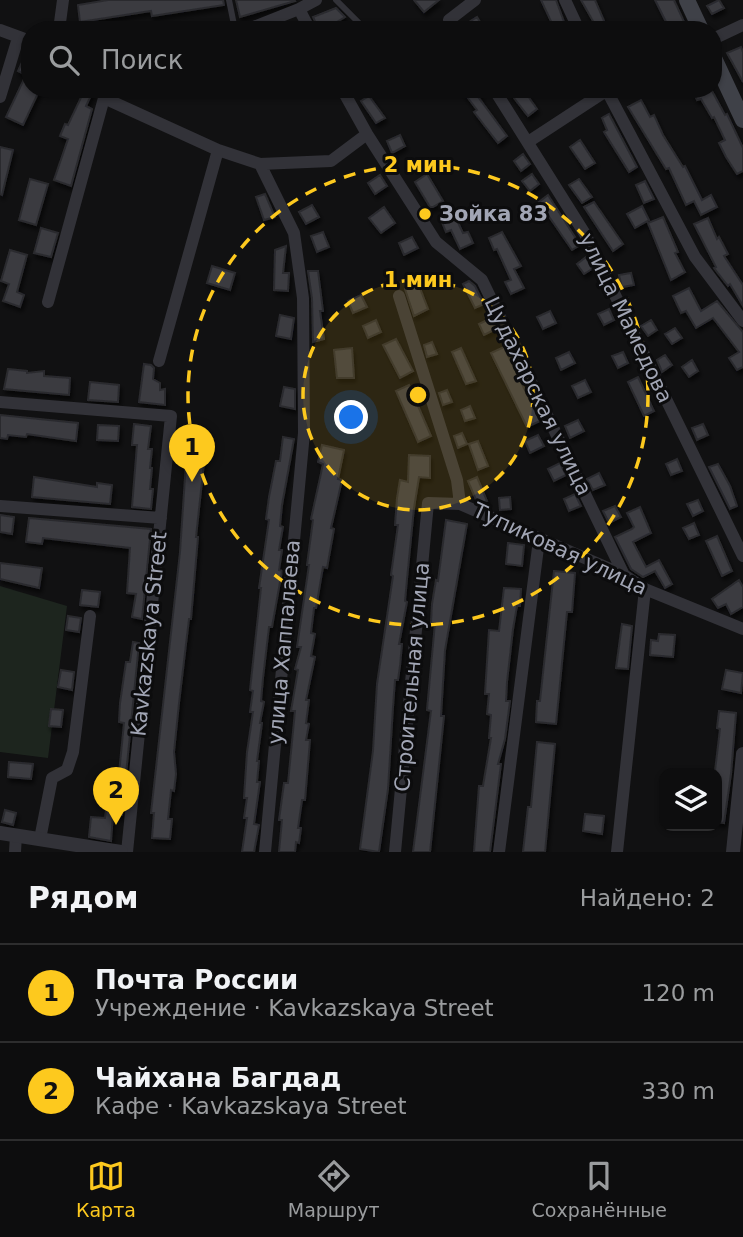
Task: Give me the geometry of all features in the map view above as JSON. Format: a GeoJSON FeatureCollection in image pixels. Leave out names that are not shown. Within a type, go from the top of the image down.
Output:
{"type":"FeatureCollection","features":[{"type":"Feature","properties":{"kind":"main road"},"geometry":{"type":"LineString","coordinates":[[687,0],[697,21]]}},
{"type":"Feature","properties":{"kind":"main road"},"geometry":{"type":"LineString","coordinates":[[722,75],[743,120]]}},
{"type":"Feature","properties":{"kind":"street"},"geometry":{"type":"LineString","coordinates":[[60,21],[63,0]]}},
{"type":"Feature","properties":{"kind":"street"},"geometry":{"type":"LineString","coordinates":[[269,21],[316,0]]}},
{"type":"Feature","properties":{"kind":"street"},"geometry":{"type":"LineString","coordinates":[[450,21],[475,0]]}},
{"type":"Feature","properties":{"kind":"street"},"geometry":{"type":"LineString","coordinates":[[565,0],[575,21]]}},
{"type":"Feature","properties":{"kind":"street"},"geometry":{"type":"LineString","coordinates":[[299,9],[305,21]]}},
{"type":"Feature","properties":{"kind":"street"},"geometry":{"type":"LineString","coordinates":[[722,34],[743,25]]}},
{"type":"Feature","properties":{"kind":"street"},"geometry":{"type":"LineString","coordinates":[[0,30],[21,38]]}},
{"type":"Feature","properties":{"kind":"street"},"geometry":{"type":"LineString","coordinates":[[0,97],[21,46]]}},
{"type":"Feature","properties":{"kind":"street"},"geometry":{"type":"LineString","coordinates":[[48,302],[104,98]]}},
{"type":"Feature","properties":{"kind":"street"},"geometry":{"type":"LineString","coordinates":[[113,98],[218,150],[260,164],[331,161],[367,134]]}},
{"type":"Feature","properties":{"kind":"street","name":"Цудахарская улица"},"geometry":{"type":"LineString","coordinates":[[347,98],[436,242],[482,280],[624,575]]}},
{"type":"Feature","properties":{"kind":"street","name":"улица Мамедова"},"geometry":{"type":"LineString","coordinates":[[500,98],[585,234],[743,556]]}},
{"type":"Feature","properties":{"kind":"street"},"geometry":{"type":"LineString","coordinates":[[528,142],[595,98]]}},
{"type":"Feature","properties":{"kind":"street"},"geometry":{"type":"LineString","coordinates":[[611,98],[695,257],[743,321]]}},
{"type":"Feature","properties":{"kind":"street"},"geometry":{"type":"LineString","coordinates":[[159,361],[218,150]]}},
{"type":"Feature","properties":{"kind":"street","name":"улица Хаппалаева"},"geometry":{"type":"LineString","coordinates":[[260,164],[294,233],[303,298],[304,433],[265,852]]}},
{"type":"Feature","properties":{"kind":"street","name":"Тупиковая улица"},"geometry":{"type":"LineString","coordinates":[[399,296],[457,480],[460,503],[539,540],[624,575],[645,589],[743,629]]}},
{"type":"Feature","properties":{"kind":"street","name":"Kavkazskaya Street"},"geometry":{"type":"LineString","coordinates":[[0,402],[171,416],[127,852]]}},
{"type":"Feature","properties":{"kind":"street","name":"Строительная улица"},"geometry":{"type":"LineString","coordinates":[[396,852],[428,503],[460,503]]}},
{"type":"Feature","properties":{"kind":"street"},"geometry":{"type":"LineString","coordinates":[[0,506],[161,519]]}},
{"type":"Feature","properties":{"kind":"street"},"geometry":{"type":"LineString","coordinates":[[499,852],[539,540]]}},
{"type":"Feature","properties":{"kind":"street"},"geometry":{"type":"LineString","coordinates":[[598,564],[613,552]]}},
{"type":"Feature","properties":{"kind":"street"},"geometry":{"type":"LineString","coordinates":[[617,852],[645,589]]}},
{"type":"Feature","properties":{"kind":"street"},"geometry":{"type":"LineString","coordinates":[[40,839],[52,778],[67,770],[73,752],[90,616]]}},
{"type":"Feature","properties":{"kind":"street"},"geometry":{"type":"LineString","coordinates":[[733,852],[743,754]]}},
{"type":"Feature","properties":{"kind":"street"},"geometry":{"type":"LineString","coordinates":[[0,833],[121,852]]}},
{"type":"Feature","properties":{"kind":"street"},"geometry":{"type":"LineString","coordinates":[[15,852],[16,835]]}},
{"type":"Feature","properties":{"kind":"lane"},"geometry":{"type":"LineString","coordinates":[[229,0],[233,21]]}},
{"type":"Feature","properties":{"kind":"lane"},"geometry":{"type":"LineString","coordinates":[[337,0],[357,21]]}},
{"type":"Feature","properties":{"kind":"shaded area"},"geometry":{"type":"Polygon","coordinates":[[[0,586],[67,606],[48,758],[0,752],[0,586]]]}},
{"type":"Feature","properties":{"kind":"building"},"geometry":{"type":"Polygon","coordinates":[[[108,0],[223,0],[224,5],[152,16],[151,11],[80,21],[78,5],[108,0]]]}},
{"type":"Feature","properties":{"kind":"building"},"geometry":{"type":"Polygon","coordinates":[[[236,0],[294,0],[295,1],[240,17],[236,0]]]}},
{"type":"Feature","properties":{"kind":"building"},"geometry":{"type":"Polygon","coordinates":[[[414,0],[439,0],[424,12],[414,0]]]}},
{"type":"Feature","properties":{"kind":"building"},"geometry":{"type":"Polygon","coordinates":[[[541,0],[556,0],[564,21],[551,21],[541,0]]]}},
{"type":"Feature","properties":{"kind":"building"},"geometry":{"type":"Polygon","coordinates":[[[581,0],[595,0],[604,21],[593,21],[581,0]]]}},
{"type":"Feature","properties":{"kind":"building"},"geometry":{"type":"Polygon","coordinates":[[[655,0],[674,0],[684,21],[666,21],[655,0]]]}},
{"type":"Feature","properties":{"kind":"building"},"geometry":{"type":"Polygon","coordinates":[[[719,0],[724,8],[712,14],[707,6],[719,0]]]}},
{"type":"Feature","properties":{"kind":"building"},"geometry":{"type":"Polygon","coordinates":[[[336,8],[345,17],[338,21],[315,21],[313,17],[336,8]]]}},
{"type":"Feature","properties":{"kind":"building"},"geometry":{"type":"Polygon","coordinates":[[[741,47],[743,52],[743,82],[727,53],[741,47]]]}},
{"type":"Feature","properties":{"kind":"building"},"geometry":{"type":"Polygon","coordinates":[[[21,86],[21,98],[36,98],[23,125],[6,117],[21,86]]]}},
{"type":"Feature","properties":{"kind":"building"},"geometry":{"type":"Polygon","coordinates":[[[81,98],[90,98],[86,106],[92,109],[71,186],[54,180],[68,139],[60,136],[65,124],[68,125],[81,98]]]}},
{"type":"Feature","properties":{"kind":"building"},"geometry":{"type":"Polygon","coordinates":[[[370,98],[385,118],[376,123],[361,101],[370,98]]]}},
{"type":"Feature","properties":{"kind":"building"},"geometry":{"type":"Polygon","coordinates":[[[468,98],[479,98],[507,136],[498,143],[474,112],[477,110],[468,98]]]}},
{"type":"Feature","properties":{"kind":"building"},"geometry":{"type":"Polygon","coordinates":[[[514,98],[529,98],[537,109],[528,116],[514,98]]]}},
{"type":"Feature","properties":{"kind":"building"},"geometry":{"type":"Polygon","coordinates":[[[696,98],[716,98],[725,115],[727,114],[743,148],[743,171],[737,174],[719,143],[725,140],[714,117],[712,118],[701,99],[696,98]]]}},
{"type":"Feature","properties":{"kind":"building"},"geometry":{"type":"Polygon","coordinates":[[[641,100],[650,117],[654,115],[702,200],[711,195],[717,207],[701,215],[694,201],[686,205],[669,168],[666,169],[628,107],[641,100]]]}},
{"type":"Feature","properties":{"kind":"building"},"geometry":{"type":"Polygon","coordinates":[[[609,114],[637,167],[629,172],[604,132],[607,130],[602,118],[609,114]]]}},
{"type":"Feature","properties":{"kind":"building"},"geometry":{"type":"Polygon","coordinates":[[[400,135],[405,146],[392,153],[387,141],[400,135]]]}},
{"type":"Feature","properties":{"kind":"building"},"geometry":{"type":"Polygon","coordinates":[[[580,140],[595,163],[585,169],[570,147],[580,140]]]}},
{"type":"Feature","properties":{"kind":"building"},"geometry":{"type":"Polygon","coordinates":[[[0,147],[13,150],[2,195],[0,194],[0,147]]]}},
{"type":"Feature","properties":{"kind":"building"},"geometry":{"type":"Polygon","coordinates":[[[523,154],[530,164],[521,171],[514,161],[523,154]]]}},
{"type":"Feature","properties":{"kind":"building"},"geometry":{"type":"Polygon","coordinates":[[[427,174],[443,201],[433,207],[430,207],[415,182],[427,174]]]}},
{"type":"Feature","properties":{"kind":"building"},"geometry":{"type":"Polygon","coordinates":[[[532,174],[539,184],[530,191],[522,181],[532,174]]]}},
{"type":"Feature","properties":{"kind":"building"},"geometry":{"type":"Polygon","coordinates":[[[380,175],[387,186],[375,194],[368,183],[380,175]]]}},
{"type":"Feature","properties":{"kind":"building"},"geometry":{"type":"Polygon","coordinates":[[[30,179],[48,184],[36,225],[19,220],[30,179]]]}},
{"type":"Feature","properties":{"kind":"building"},"geometry":{"type":"Polygon","coordinates":[[[579,179],[592,197],[582,203],[569,185],[579,179]]]}},
{"type":"Feature","properties":{"kind":"building"},"geometry":{"type":"Polygon","coordinates":[[[645,181],[654,199],[644,203],[636,185],[645,181]]]}},
{"type":"Feature","properties":{"kind":"building"},"geometry":{"type":"Polygon","coordinates":[[[265,194],[275,217],[264,220],[256,197],[265,194]]]}},
{"type":"Feature","properties":{"kind":"building"},"geometry":{"type":"Polygon","coordinates":[[[548,195],[580,245],[572,250],[539,202],[548,195]]]}},
{"type":"Feature","properties":{"kind":"building"},"geometry":{"type":"Polygon","coordinates":[[[594,202],[623,244],[613,251],[584,207],[594,202]]]}},
{"type":"Feature","properties":{"kind":"building"},"geometry":{"type":"Polygon","coordinates":[[[312,205],[319,217],[306,224],[299,212],[312,205]]]}},
{"type":"Feature","properties":{"kind":"building"},"geometry":{"type":"Polygon","coordinates":[[[642,206],[649,220],[635,228],[627,214],[642,206]]]}},
{"type":"Feature","properties":{"kind":"building"},"geometry":{"type":"Polygon","coordinates":[[[384,207],[395,223],[381,233],[369,218],[384,207]]]}},
{"type":"Feature","properties":{"kind":"building"},"geometry":{"type":"Polygon","coordinates":[[[454,214],[463,233],[468,232],[473,243],[460,249],[451,230],[446,232],[441,220],[454,214]]]}},
{"type":"Feature","properties":{"kind":"building"},"geometry":{"type":"Polygon","coordinates":[[[663,217],[678,252],[675,253],[685,272],[671,280],[648,223],[663,217]]]}},
{"type":"Feature","properties":{"kind":"building"},"geometry":{"type":"Polygon","coordinates":[[[708,218],[717,239],[719,237],[728,254],[724,256],[743,285],[743,306],[730,284],[728,286],[714,268],[716,267],[694,224],[708,218]]]}},
{"type":"Feature","properties":{"kind":"building"},"geometry":{"type":"Polygon","coordinates":[[[41,228],[58,233],[51,257],[34,253],[41,228]]]}},
{"type":"Feature","properties":{"kind":"building"},"geometry":{"type":"Polygon","coordinates":[[[323,232],[329,247],[317,252],[311,236],[323,232]]]}},
{"type":"Feature","properties":{"kind":"building"},"geometry":{"type":"Polygon","coordinates":[[[502,232],[521,266],[514,269],[524,288],[511,294],[505,282],[511,280],[489,238],[502,232]]]}},
{"type":"Feature","properties":{"kind":"building"},"geometry":{"type":"Polygon","coordinates":[[[412,237],[418,248],[404,255],[399,243],[412,237]]]}},
{"type":"Feature","properties":{"kind":"building"},"geometry":{"type":"Polygon","coordinates":[[[286,246],[283,273],[289,273],[288,291],[274,290],[275,250],[286,246]]]}},
{"type":"Feature","properties":{"kind":"building"},"geometry":{"type":"Polygon","coordinates":[[[10,250],[27,255],[17,292],[24,295],[20,307],[3,301],[9,284],[1,281],[10,250]]]}},
{"type":"Feature","properties":{"kind":"building"},"geometry":{"type":"Polygon","coordinates":[[[586,257],[592,269],[584,274],[577,264],[586,257]]]}},
{"type":"Feature","properties":{"kind":"building"},"geometry":{"type":"Polygon","coordinates":[[[212,266],[235,273],[230,290],[207,283],[212,266]]]}},
{"type":"Feature","properties":{"kind":"building"},"geometry":{"type":"Polygon","coordinates":[[[308,271],[318,271],[323,311],[320,311],[324,339],[313,342],[312,298],[308,271]]]}},
{"type":"Feature","properties":{"kind":"building"},"geometry":{"type":"Polygon","coordinates":[[[631,273],[634,285],[622,287],[619,275],[631,273]]]}},
{"type":"Feature","properties":{"kind":"building"},"geometry":{"type":"Polygon","coordinates":[[[469,281],[475,286],[484,304],[475,308],[463,284],[469,281]]]}},
{"type":"Feature","properties":{"kind":"building"},"geometry":{"type":"Polygon","coordinates":[[[418,283],[428,309],[414,316],[405,289],[418,283]]]}},
{"type":"Feature","properties":{"kind":"building"},"geometry":{"type":"Polygon","coordinates":[[[689,288],[701,311],[717,301],[743,332],[743,367],[737,370],[729,358],[739,352],[713,318],[696,328],[686,311],[681,313],[673,296],[689,288]]]}},
{"type":"Feature","properties":{"kind":"building"},"geometry":{"type":"Polygon","coordinates":[[[361,295],[367,307],[353,313],[348,301],[361,295]]]}},
{"type":"Feature","properties":{"kind":"building"},"geometry":{"type":"Polygon","coordinates":[[[609,309],[614,320],[604,325],[598,314],[609,309]]]}},
{"type":"Feature","properties":{"kind":"building"},"geometry":{"type":"Polygon","coordinates":[[[550,311],[556,323],[543,329],[537,317],[550,311]]]}},
{"type":"Feature","properties":{"kind":"building"},"geometry":{"type":"Polygon","coordinates":[[[280,315],[294,318],[291,339],[276,336],[280,315]]]}},
{"type":"Feature","properties":{"kind":"building"},"geometry":{"type":"Polygon","coordinates":[[[491,318],[496,329],[484,335],[479,324],[491,318]]]}},
{"type":"Feature","properties":{"kind":"building"},"geometry":{"type":"Polygon","coordinates":[[[376,320],[381,332],[368,338],[363,326],[376,320]]]}},
{"type":"Feature","properties":{"kind":"building"},"geometry":{"type":"Polygon","coordinates":[[[651,320],[657,330],[648,336],[641,326],[651,320]]]}},
{"type":"Feature","properties":{"kind":"building"},"geometry":{"type":"Polygon","coordinates":[[[675,328],[682,338],[672,344],[665,334],[675,328]]]}},
{"type":"Feature","properties":{"kind":"building"},"geometry":{"type":"Polygon","coordinates":[[[396,339],[413,371],[400,378],[383,345],[396,339]]]}},
{"type":"Feature","properties":{"kind":"building"},"geometry":{"type":"Polygon","coordinates":[[[432,342],[437,354],[427,357],[424,345],[432,342]]]}},
{"type":"Feature","properties":{"kind":"building"},"geometry":{"type":"Polygon","coordinates":[[[504,347],[540,421],[527,427],[491,353],[504,347]]]}},
{"type":"Feature","properties":{"kind":"building"},"geometry":{"type":"Polygon","coordinates":[[[352,348],[354,378],[337,378],[334,350],[352,348]]]}},
{"type":"Feature","properties":{"kind":"building"},"geometry":{"type":"Polygon","coordinates":[[[461,348],[476,381],[466,384],[452,352],[461,348]]]}},
{"type":"Feature","properties":{"kind":"building"},"geometry":{"type":"Polygon","coordinates":[[[569,352],[575,363],[561,370],[556,358],[569,352]]]}},
{"type":"Feature","properties":{"kind":"building"},"geometry":{"type":"Polygon","coordinates":[[[623,352],[628,363],[618,368],[612,356],[623,352]]]}},
{"type":"Feature","properties":{"kind":"building"},"geometry":{"type":"Polygon","coordinates":[[[665,355],[672,365],[662,372],[657,360],[665,355]]]}},
{"type":"Feature","properties":{"kind":"building"},"geometry":{"type":"Polygon","coordinates":[[[692,360],[698,371],[689,377],[682,367],[692,360]]]}},
{"type":"Feature","properties":{"kind":"building"},"geometry":{"type":"Polygon","coordinates":[[[144,364],[154,368],[153,379],[160,383],[160,390],[165,389],[165,405],[139,402],[144,364]]]}},
{"type":"Feature","properties":{"kind":"building"},"geometry":{"type":"Polygon","coordinates":[[[8,369],[27,373],[44,371],[44,376],[70,378],[69,395],[4,389],[8,369]]]}},
{"type":"Feature","properties":{"kind":"building"},"geometry":{"type":"Polygon","coordinates":[[[638,377],[654,411],[644,416],[628,382],[638,377]]]}},
{"type":"Feature","properties":{"kind":"building"},"geometry":{"type":"Polygon","coordinates":[[[585,380],[591,392],[578,398],[572,386],[585,380]]]}},
{"type":"Feature","properties":{"kind":"building"},"geometry":{"type":"Polygon","coordinates":[[[90,382],[119,385],[118,402],[88,400],[90,382]]]}},
{"type":"Feature","properties":{"kind":"building"},"geometry":{"type":"Polygon","coordinates":[[[409,385],[431,436],[418,442],[396,391],[409,385]]]}},
{"type":"Feature","properties":{"kind":"building"},"geometry":{"type":"Polygon","coordinates":[[[284,387],[295,389],[295,409],[280,406],[284,387]]]}},
{"type":"Feature","properties":{"kind":"building"},"geometry":{"type":"Polygon","coordinates":[[[447,390],[452,402],[443,405],[439,393],[447,390]]]}},
{"type":"Feature","properties":{"kind":"building"},"geometry":{"type":"Polygon","coordinates":[[[470,406],[475,418],[465,421],[461,410],[470,406]]]}},
{"type":"Feature","properties":{"kind":"building"},"geometry":{"type":"Polygon","coordinates":[[[0,415],[78,423],[76,441],[27,434],[26,437],[8,435],[7,439],[0,438],[0,415]]]}},
{"type":"Feature","properties":{"kind":"building"},"geometry":{"type":"Polygon","coordinates":[[[578,420],[584,431],[570,438],[565,426],[578,420]]]}},
{"type":"Feature","properties":{"kind":"building"},"geometry":{"type":"Polygon","coordinates":[[[134,424],[151,426],[148,449],[152,449],[151,509],[132,507],[137,445],[132,445],[134,424]]]}},
{"type":"Feature","properties":{"kind":"building"},"geometry":{"type":"Polygon","coordinates":[[[703,424],[708,435],[697,440],[692,428],[703,424]]]}},
{"type":"Feature","properties":{"kind":"building"},"geometry":{"type":"Polygon","coordinates":[[[98,425],[119,426],[118,441],[97,440],[98,425]]]}},
{"type":"Feature","properties":{"kind":"building"},"geometry":{"type":"Polygon","coordinates":[[[188,433],[207,435],[196,537],[191,619],[174,752],[176,774],[174,791],[171,790],[168,819],[172,819],[170,839],[152,838],[154,813],[151,813],[180,552],[188,433]]]}},
{"type":"Feature","properties":{"kind":"building"},"geometry":{"type":"Polygon","coordinates":[[[462,433],[467,444],[458,448],[454,436],[462,433]]]}},
{"type":"Feature","properties":{"kind":"building"},"geometry":{"type":"Polygon","coordinates":[[[538,435],[544,446],[530,453],[525,441],[538,435]]]}},
{"type":"Feature","properties":{"kind":"building"},"geometry":{"type":"Polygon","coordinates":[[[283,437],[294,439],[280,526],[283,527],[279,570],[282,571],[272,627],[269,627],[263,678],[261,701],[264,702],[257,761],[257,782],[260,782],[254,824],[259,825],[254,852],[242,852],[247,818],[244,818],[247,798],[244,798],[253,712],[250,712],[253,691],[250,690],[259,588],[269,520],[266,519],[269,497],[276,461],[280,461],[283,437]]]}},
{"type":"Feature","properties":{"kind":"building"},"geometry":{"type":"Polygon","coordinates":[[[478,441],[488,466],[478,470],[469,444],[478,441]]]}},
{"type":"Feature","properties":{"kind":"building"},"geometry":{"type":"Polygon","coordinates":[[[322,445],[344,450],[338,479],[342,480],[331,528],[334,529],[327,568],[323,567],[311,633],[315,634],[311,656],[315,657],[306,700],[309,700],[306,723],[309,724],[306,740],[310,740],[305,800],[302,800],[298,828],[301,828],[299,843],[296,842],[295,852],[279,852],[282,820],[279,820],[284,783],[288,783],[295,711],[291,711],[298,670],[295,669],[301,647],[297,647],[309,565],[311,519],[323,464],[318,462],[322,445]]]}},
{"type":"Feature","properties":{"kind":"building"},"geometry":{"type":"Polygon","coordinates":[[[409,455],[430,456],[430,478],[419,477],[414,508],[407,602],[399,644],[402,644],[400,666],[398,680],[395,680],[388,789],[379,852],[360,849],[373,751],[377,684],[393,576],[398,525],[395,525],[397,498],[400,480],[408,482],[409,455]]]}},
{"type":"Feature","properties":{"kind":"building"},"geometry":{"type":"Polygon","coordinates":[[[677,459],[682,471],[671,475],[666,464],[677,459]]]}},
{"type":"Feature","properties":{"kind":"building"},"geometry":{"type":"Polygon","coordinates":[[[560,463],[566,475],[554,481],[548,469],[560,463]]]}},
{"type":"Feature","properties":{"kind":"building"},"geometry":{"type":"Polygon","coordinates":[[[718,464],[737,506],[730,509],[709,467],[718,464]]]}},
{"type":"Feature","properties":{"kind":"building"},"geometry":{"type":"Polygon","coordinates":[[[599,473],[605,485],[593,490],[587,479],[599,473]]]}},
{"type":"Feature","properties":{"kind":"building"},"geometry":{"type":"Polygon","coordinates":[[[34,477],[97,487],[97,483],[112,485],[110,504],[32,497],[34,477]]]}},
{"type":"Feature","properties":{"kind":"building"},"geometry":{"type":"Polygon","coordinates":[[[477,477],[487,501],[481,504],[477,502],[468,481],[477,477]]]}},
{"type":"Feature","properties":{"kind":"building"},"geometry":{"type":"Polygon","coordinates":[[[575,494],[581,506],[569,511],[564,499],[575,494]]]}},
{"type":"Feature","properties":{"kind":"building"},"geometry":{"type":"Polygon","coordinates":[[[510,497],[511,509],[500,510],[499,498],[510,497]]]}},
{"type":"Feature","properties":{"kind":"building"},"geometry":{"type":"Polygon","coordinates":[[[698,500],[703,511],[693,516],[687,504],[698,500]]]}},
{"type":"Feature","properties":{"kind":"building"},"geometry":{"type":"Polygon","coordinates":[[[615,506],[621,517],[609,523],[603,511],[615,506]]]}},
{"type":"Feature","properties":{"kind":"building"},"geometry":{"type":"Polygon","coordinates":[[[640,507],[651,533],[633,542],[646,567],[659,560],[672,584],[665,588],[655,571],[643,577],[631,569],[615,537],[634,527],[627,513],[640,507]]]}},
{"type":"Feature","properties":{"kind":"building"},"geometry":{"type":"Polygon","coordinates":[[[0,515],[14,517],[12,534],[0,532],[0,515]]]}},
{"type":"Feature","properties":{"kind":"building"},"geometry":{"type":"Polygon","coordinates":[[[29,518],[151,529],[142,619],[132,617],[136,594],[127,593],[130,548],[43,538],[42,544],[26,542],[29,518]]]}},
{"type":"Feature","properties":{"kind":"building"},"geometry":{"type":"Polygon","coordinates":[[[446,520],[467,524],[445,650],[441,716],[444,716],[430,852],[413,852],[431,711],[427,710],[435,623],[431,623],[432,604],[436,580],[438,581],[446,520]]]}},
{"type":"Feature","properties":{"kind":"building"},"geometry":{"type":"Polygon","coordinates":[[[694,523],[699,535],[689,539],[683,528],[694,523]]]}},
{"type":"Feature","properties":{"kind":"building"},"geometry":{"type":"Polygon","coordinates":[[[717,536],[732,571],[722,576],[706,541],[717,536]]]}},
{"type":"Feature","properties":{"kind":"building"},"geometry":{"type":"Polygon","coordinates":[[[508,543],[524,545],[522,566],[506,564],[508,543]]]}},
{"type":"Feature","properties":{"kind":"building"},"geometry":{"type":"Polygon","coordinates":[[[0,563],[42,568],[39,588],[0,579],[0,563]]]}},
{"type":"Feature","properties":{"kind":"building"},"geometry":{"type":"Polygon","coordinates":[[[554,571],[575,573],[572,612],[567,612],[556,724],[536,722],[554,571]]]}},
{"type":"Feature","properties":{"kind":"building"},"geometry":{"type":"Polygon","coordinates":[[[739,580],[743,587],[743,607],[731,614],[726,604],[718,608],[712,599],[739,580]]]}},
{"type":"Feature","properties":{"kind":"building"},"geometry":{"type":"Polygon","coordinates":[[[504,588],[521,589],[507,682],[506,701],[510,701],[505,739],[498,764],[501,764],[490,852],[474,852],[479,786],[483,786],[491,738],[491,715],[487,714],[489,694],[485,694],[489,630],[499,631],[504,588]]]}},
{"type":"Feature","properties":{"kind":"building"},"geometry":{"type":"Polygon","coordinates":[[[82,590],[100,592],[98,607],[80,605],[82,590]]]}},
{"type":"Feature","properties":{"kind":"building"},"geometry":{"type":"Polygon","coordinates":[[[68,616],[81,618],[79,632],[66,630],[68,616]]]}},
{"type":"Feature","properties":{"kind":"building"},"geometry":{"type":"Polygon","coordinates":[[[622,624],[632,626],[628,669],[616,668],[622,624]]]}},
{"type":"Feature","properties":{"kind":"building"},"geometry":{"type":"Polygon","coordinates":[[[659,634],[675,635],[673,657],[650,655],[651,640],[658,641],[659,634]]]}},
{"type":"Feature","properties":{"kind":"building"},"geometry":{"type":"Polygon","coordinates":[[[133,642],[139,643],[122,815],[113,814],[111,841],[89,837],[91,817],[105,818],[108,793],[117,794],[124,723],[119,722],[120,703],[126,662],[130,662],[133,642]]]}},
{"type":"Feature","properties":{"kind":"building"},"geometry":{"type":"Polygon","coordinates":[[[61,670],[74,672],[72,690],[58,687],[61,670]]]}},
{"type":"Feature","properties":{"kind":"building"},"geometry":{"type":"Polygon","coordinates":[[[726,670],[743,673],[741,693],[722,689],[726,670]]]}},
{"type":"Feature","properties":{"kind":"building"},"geometry":{"type":"Polygon","coordinates":[[[51,709],[63,710],[61,727],[49,726],[51,709]]]}},
{"type":"Feature","properties":{"kind":"building"},"geometry":{"type":"Polygon","coordinates":[[[719,711],[736,713],[724,823],[722,768],[715,768],[720,729],[717,728],[719,711]]]}},
{"type":"Feature","properties":{"kind":"building"},"geometry":{"type":"Polygon","coordinates":[[[537,742],[555,744],[545,852],[523,852],[528,807],[531,807],[537,742]]]}},
{"type":"Feature","properties":{"kind":"building"},"geometry":{"type":"Polygon","coordinates":[[[9,762],[33,764],[31,779],[8,777],[9,762]]]}},
{"type":"Feature","properties":{"kind":"building"},"geometry":{"type":"Polygon","coordinates":[[[5,810],[16,813],[13,825],[2,822],[5,810]]]}},
{"type":"Feature","properties":{"kind":"building"},"geometry":{"type":"Polygon","coordinates":[[[585,814],[604,816],[602,834],[583,831],[585,814]]]}},
{"type":"Feature","properties":{"kind":"place","name":"Зойка 83"},"geometry":{"type":"Point","coordinates":[425,214]}},
{"type":"Feature","properties":{"kind":"place","name":"Почта России"},"geometry":{"type":"Point","coordinates":[192,482]}},
{"type":"Feature","properties":{"kind":"place","name":"Чайхана Багдад"},"geometry":{"type":"Point","coordinates":[116,825]}}]}
